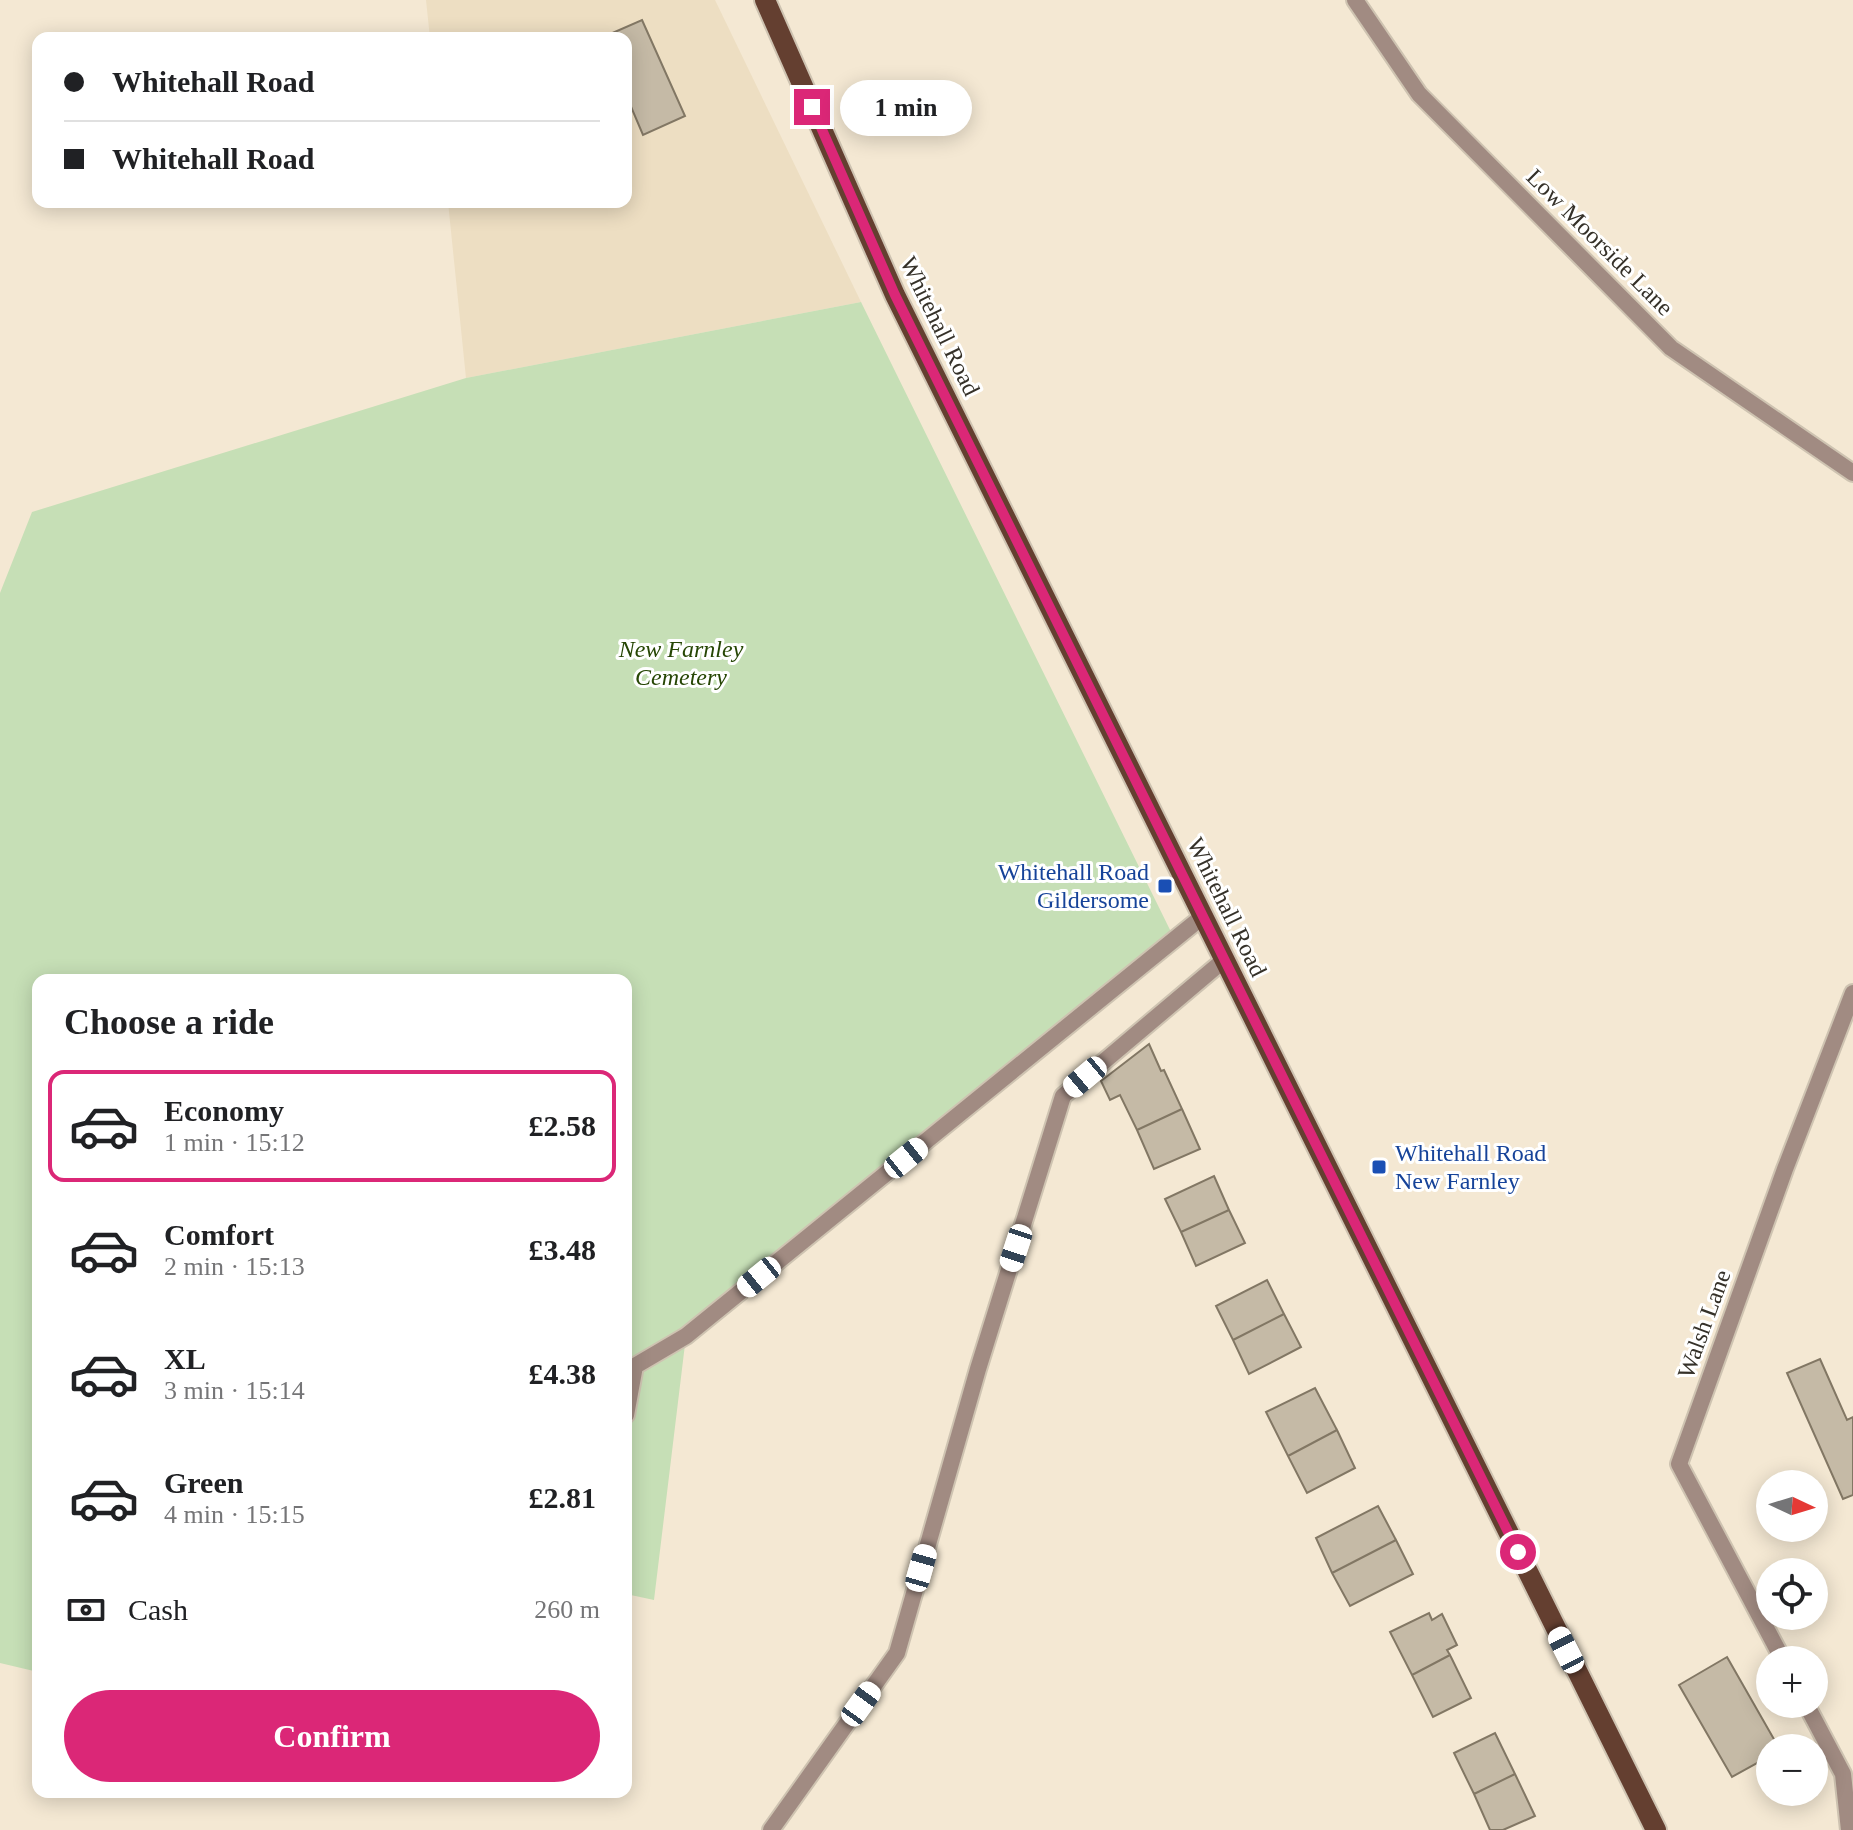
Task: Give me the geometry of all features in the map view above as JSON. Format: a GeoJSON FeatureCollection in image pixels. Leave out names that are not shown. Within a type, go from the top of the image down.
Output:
{"type":"FeatureCollection","features":[{"type":"Feature","properties":{"kind":"main road","name":"Whitehall Road"},"geometry":{"type":"LineString","coordinates":[[765,0],[895,295],[1656,1830]]}},
{"type":"Feature","properties":{"kind":"street","name":"Low Moorside Lane"},"geometry":{"type":"LineString","coordinates":[[1355,0],[1419,94],[1671,348],[1853,473]]}},
{"type":"Feature","properties":{"kind":"street"},"geometry":{"type":"LineString","coordinates":[[632,1382],[635,1366],[686,1336],[1202,917]]}},
{"type":"Feature","properties":{"kind":"street"},"geometry":{"type":"LineString","coordinates":[[771,1830],[897,1653],[978,1369],[1063,1096],[1224,960]]}},
{"type":"Feature","properties":{"kind":"street","name":"Walsh Lane"},"geometry":{"type":"LineString","coordinates":[[1776,1646],[1679,1464],[1785,1169],[1853,993]]}},
{"type":"Feature","properties":{"kind":"street"},"geometry":{"type":"LineString","coordinates":[[1813,1718],[1843,1774],[1849,1830]]}},
{"type":"Feature","properties":{"kind":"shaded area"},"geometry":{"type":"Polygon","coordinates":[[[426,0],[715,0],[861,302],[466,378],[449,208],[632,208],[632,32],[429,32],[426,0]]]}},
{"type":"Feature","properties":{"kind":"green space","name":"New Farnley Cemetery"},"geometry":{"type":"Polygon","coordinates":[[[861,302],[1175,940],[686,1336],[654,1600],[632,1595],[632,974],[32,974],[32,1671],[0,1663],[0,593],[32,512],[466,378],[861,302]]]}},
{"type":"Feature","properties":{"kind":"building"},"geometry":{"type":"Polygon","coordinates":[[[642,20],[685,116],[643,135],[632,109],[632,32],[615,32],[642,20]]]}},
{"type":"Feature","properties":{"kind":"building"},"geometry":{"type":"Polygon","coordinates":[[[1149,1044],[1182,1109],[1137,1130],[1120,1095],[1110,1100],[1101,1081],[1149,1044]]]}},
{"type":"Feature","properties":{"kind":"building"},"geometry":{"type":"Polygon","coordinates":[[[1182,1109],[1200,1149],[1154,1169],[1137,1130],[1182,1109]]]}},
{"type":"Feature","properties":{"kind":"building"},"geometry":{"type":"Polygon","coordinates":[[[1214,1176],[1229,1210],[1181,1232],[1165,1199],[1214,1176]]]}},
{"type":"Feature","properties":{"kind":"building"},"geometry":{"type":"Polygon","coordinates":[[[1229,1210],[1245,1243],[1196,1266],[1181,1232],[1229,1210]]]}},
{"type":"Feature","properties":{"kind":"building"},"geometry":{"type":"Polygon","coordinates":[[[1267,1280],[1284,1314],[1233,1340],[1216,1306],[1267,1280]]]}},
{"type":"Feature","properties":{"kind":"building"},"geometry":{"type":"Polygon","coordinates":[[[1284,1314],[1301,1347],[1249,1374],[1233,1340],[1284,1314]]]}},
{"type":"Feature","properties":{"kind":"building"},"geometry":{"type":"Polygon","coordinates":[[[1820,1359],[1847,1420],[1853,1417],[1853,1495],[1843,1499],[1787,1373],[1820,1359]]]}},
{"type":"Feature","properties":{"kind":"building"},"geometry":{"type":"Polygon","coordinates":[[[1315,1388],[1337,1430],[1288,1456],[1266,1412],[1315,1388]]]}},
{"type":"Feature","properties":{"kind":"building"},"geometry":{"type":"Polygon","coordinates":[[[1337,1430],[1355,1468],[1307,1493],[1288,1456],[1337,1430]]]}},
{"type":"Feature","properties":{"kind":"building"},"geometry":{"type":"Polygon","coordinates":[[[1378,1506],[1396,1540],[1332,1573],[1316,1538],[1378,1506]]]}},
{"type":"Feature","properties":{"kind":"building"},"geometry":{"type":"Polygon","coordinates":[[[1396,1540],[1413,1574],[1350,1606],[1332,1573],[1396,1540]]]}},
{"type":"Feature","properties":{"kind":"building"},"geometry":{"type":"Polygon","coordinates":[[[1429,1613],[1432,1620],[1442,1614],[1457,1645],[1447,1650],[1450,1655],[1412,1675],[1390,1632],[1429,1613]]]}},
{"type":"Feature","properties":{"kind":"building"},"geometry":{"type":"Polygon","coordinates":[[[1450,1655],[1471,1698],[1433,1717],[1412,1675],[1450,1655]]]}},
{"type":"Feature","properties":{"kind":"building"},"geometry":{"type":"Polygon","coordinates":[[[1727,1657],[1756,1708],[1756,1718],[1762,1718],[1771,1734],[1756,1734],[1756,1764],[1732,1777],[1679,1685],[1727,1657]]]}},
{"type":"Feature","properties":{"kind":"building"},"geometry":{"type":"Polygon","coordinates":[[[1495,1733],[1515,1774],[1474,1794],[1454,1753],[1495,1733]]]}},
{"type":"Feature","properties":{"kind":"building"},"geometry":{"type":"Polygon","coordinates":[[[1515,1774],[1535,1816],[1503,1830],[1490,1830],[1474,1794],[1515,1774]]]}},
{"type":"Feature","properties":{"kind":"place","name":"Whitehall Road Gildersome"},"geometry":{"type":"Point","coordinates":[1165,886]}},
{"type":"Feature","properties":{"kind":"place","name":"Whitehall Road New Farnley"},"geometry":{"type":"Point","coordinates":[1379,1167]}},
{"type":"Feature","properties":{"kind":"route"},"geometry":{"type":"LineString","coordinates":[[812,107],[895,295],[1518,1552]]}}]}
